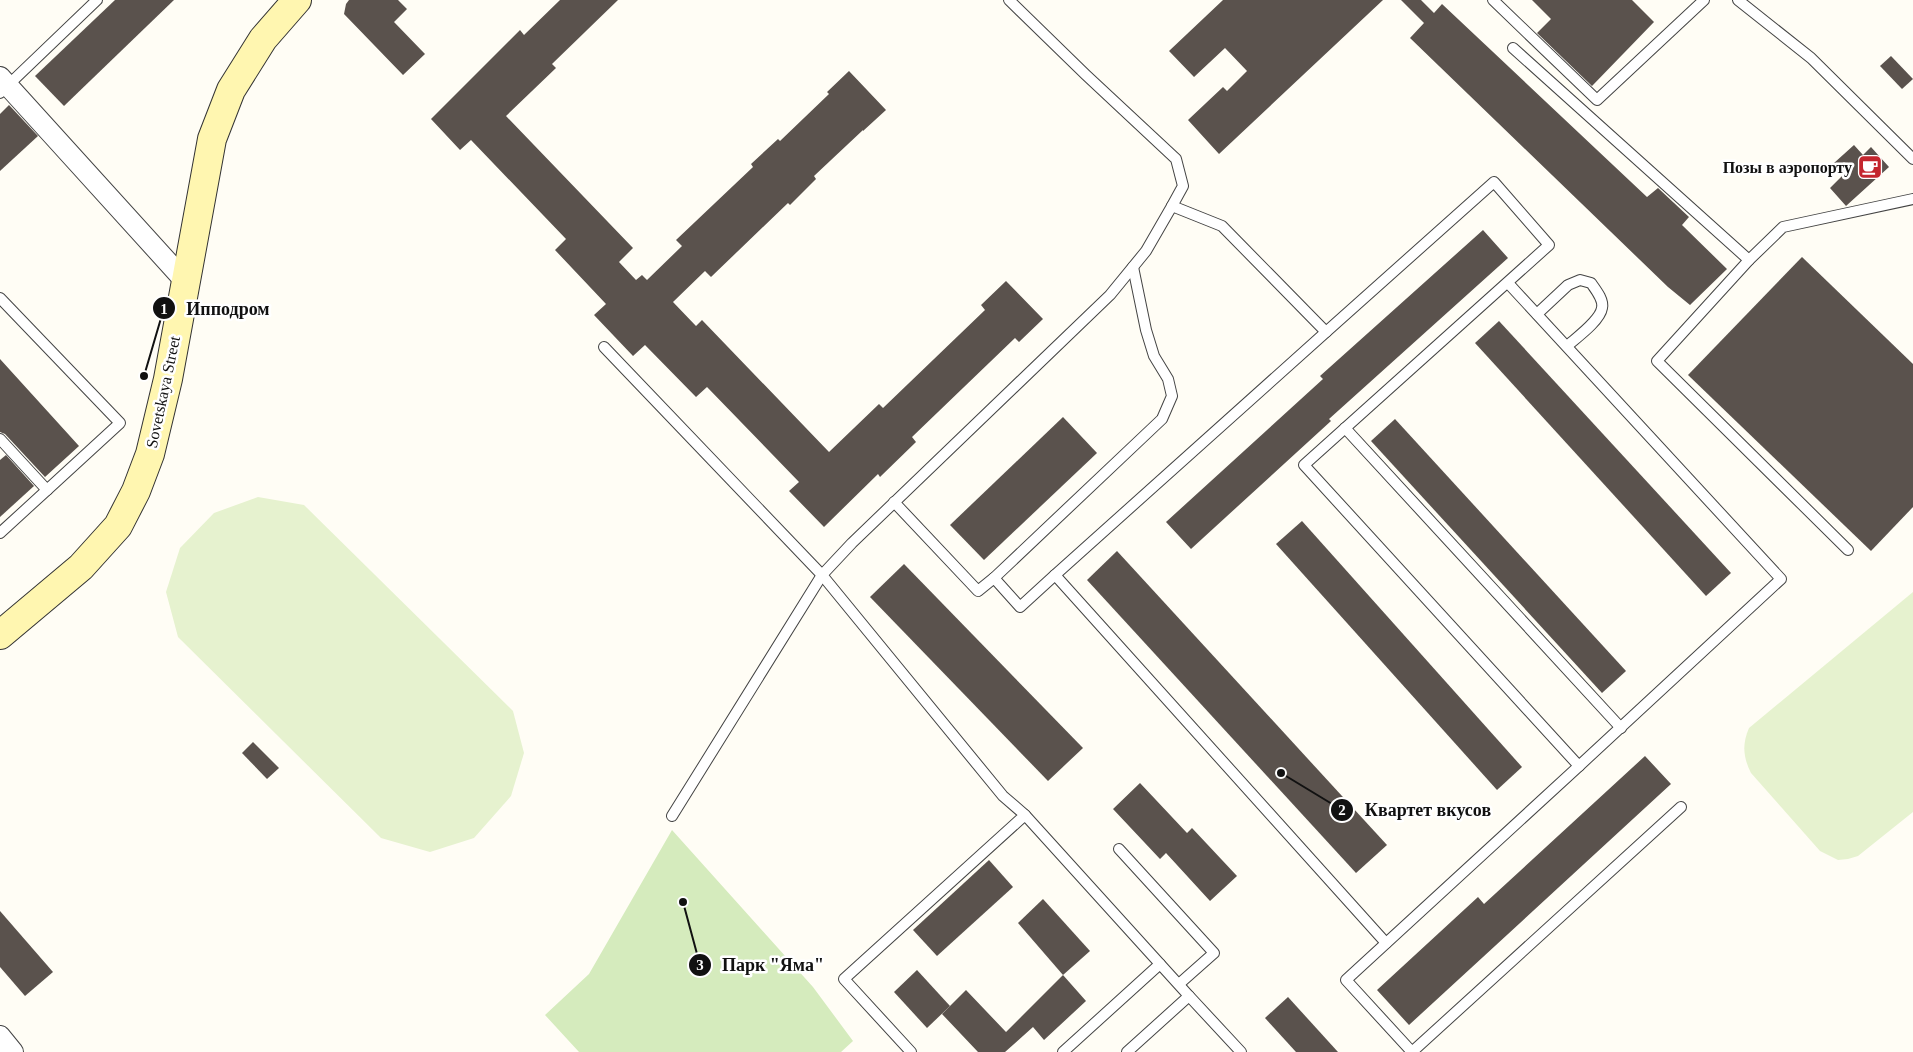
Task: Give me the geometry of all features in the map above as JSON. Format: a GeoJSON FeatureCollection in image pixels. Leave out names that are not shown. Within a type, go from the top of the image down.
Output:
{"type":"FeatureCollection","features":[{"type":"Feature","properties":{"kind":"main road","name":"Sovetskaya Street"},"geometry":{"type":"LineString","coordinates":[[0,635],[81,567],[118,526],[136,492],[150,454],[168,379],[212,139],[231,90],[263,39],[297,0]]}},
{"type":"Feature","properties":{"kind":"street"},"geometry":{"type":"LineString","coordinates":[[2,86],[185,281]]}},
{"type":"Feature","properties":{"kind":"street"},"geometry":{"type":"LineString","coordinates":[[0,1036],[14,1052]]}},
{"type":"Feature","properties":{"kind":"lane"},"geometry":{"type":"LineString","coordinates":[[2,86],[97,0]]}},
{"type":"Feature","properties":{"kind":"lane"},"geometry":{"type":"LineString","coordinates":[[672,816],[822,575],[894,502],[1110,296],[1146,251],[1183,186],[1176,159],[1009,0]]}},
{"type":"Feature","properties":{"kind":"lane"},"geometry":{"type":"LineString","coordinates":[[1493,0],[1597,100],[1704,0]]}},
{"type":"Feature","properties":{"kind":"lane"},"geometry":{"type":"LineString","coordinates":[[1738,0],[1811,58],[1913,159]]}},
{"type":"Feature","properties":{"kind":"lane"},"geometry":{"type":"LineString","coordinates":[[1513,48],[1749,260]]}},
{"type":"Feature","properties":{"kind":"lane"},"geometry":{"type":"LineString","coordinates":[[994,578],[1020,607],[1494,182],[1549,245],[1304,465],[1579,766]]}},
{"type":"Feature","properties":{"kind":"lane"},"geometry":{"type":"LineString","coordinates":[[1848,550],[1656,360],[1749,260],[1783,227],[1913,200]]}},
{"type":"Feature","properties":{"kind":"lane"},"geometry":{"type":"LineString","coordinates":[[1172,206],[1222,226],[1326,332]]}},
{"type":"Feature","properties":{"kind":"lane"},"geometry":{"type":"LineString","coordinates":[[894,502],[978,591],[1162,419],[1172,396],[1168,379],[1154,356],[1146,330],[1133,267]]}},
{"type":"Feature","properties":{"kind":"lane"},"geometry":{"type":"LineString","coordinates":[[1537,314],[1568,285],[1580,280],[1591,283],[1599,295],[1603,307],[1598,318],[1567,346]]}},
{"type":"Feature","properties":{"kind":"lane"},"geometry":{"type":"LineString","coordinates":[[1508,283],[1781,579],[1346,980],[1412,1052],[1681,807]]}},
{"type":"Feature","properties":{"kind":"lane"},"geometry":{"type":"LineString","coordinates":[[0,298],[120,422],[0,533]]}},
{"type":"Feature","properties":{"kind":"lane"},"geometry":{"type":"LineString","coordinates":[[604,347],[822,575],[1003,796],[1025,815],[1241,1052]]}},
{"type":"Feature","properties":{"kind":"lane"},"geometry":{"type":"LineString","coordinates":[[1345,428],[1621,728]]}},
{"type":"Feature","properties":{"kind":"lane"},"geometry":{"type":"LineString","coordinates":[[0,439],[48,490]]}},
{"type":"Feature","properties":{"kind":"lane"},"geometry":{"type":"LineString","coordinates":[[1055,575],[1386,943]]}},
{"type":"Feature","properties":{"kind":"lane"},"geometry":{"type":"LineString","coordinates":[[910,1052],[844,979],[1025,815]]}},
{"type":"Feature","properties":{"kind":"lane"},"geometry":{"type":"LineString","coordinates":[[1119,849],[1214,953],[1179,984]]}},
{"type":"Feature","properties":{"kind":"lane"},"geometry":{"type":"LineString","coordinates":[[1063,1052],[1160,964]]}},
{"type":"Feature","properties":{"kind":"lane"},"geometry":{"type":"LineString","coordinates":[[1127,1052],[1189,996]]}},
{"type":"Feature","properties":{"kind":"green space"},"geometry":{"type":"Polygon","coordinates":[[[258,497],[304,505],[513,711],[524,753],[511,796],[474,838],[430,852],[381,838],[178,637],[166,592],[180,548],[214,513],[258,497]]]}},
{"type":"Feature","properties":{"kind":"green space"},"geometry":{"type":"Polygon","coordinates":[[[1913,592],[1913,812],[1858,856],[1838,860],[1820,851],[1751,773],[1744,750],[1745,740],[1749,728],[1913,592]]]}},
{"type":"Feature","properties":{"kind":"green space"},"geometry":{"type":"Polygon","coordinates":[[[672,830],[813,987],[853,1041],[841,1052],[579,1052],[545,1015],[589,974],[672,830]]]}},
{"type":"Feature","properties":{"kind":"building"},"geometry":{"type":"Polygon","coordinates":[[[115,0],[174,0],[64,106],[35,76],[115,0]]]}},
{"type":"Feature","properties":{"kind":"building"},"geometry":{"type":"Polygon","coordinates":[[[349,0],[398,0],[407,9],[394,22],[425,54],[403,75],[344,14],[349,0]]]}},
{"type":"Feature","properties":{"kind":"building"},"geometry":{"type":"Polygon","coordinates":[[[560,0],[618,0],[552,64],[556,68],[506,116],[633,248],[619,262],[636,280],[642,275],[647,280],[682,246],[676,240],[753,167],[751,164],[778,139],[780,141],[829,94],[827,92],[849,71],[886,110],[814,176],[816,179],[790,205],[788,203],[711,277],[705,271],[673,302],[696,326],[702,320],[829,452],[879,404],[883,408],[985,310],[981,305],[1006,281],[1043,319],[1019,342],[1015,338],[912,437],[916,442],[880,477],[878,474],[824,527],[789,491],[799,482],[707,387],[696,397],[645,345],[633,356],[594,315],[606,304],[555,250],[566,239],[471,140],[460,150],[431,119],[520,30],[524,35],[560,0]]]}},
{"type":"Feature","properties":{"kind":"building"},"geometry":{"type":"Polygon","coordinates":[[[1223,0],[1383,0],[1219,154],[1188,120],[1223,87],[1227,91],[1247,71],[1225,48],[1194,77],[1169,51],[1223,0]]]}},
{"type":"Feature","properties":{"kind":"building"},"geometry":{"type":"Polygon","coordinates":[[[1401,0],[1421,0],[1434,13],[1442,4],[1647,197],[1658,188],[1689,217],[1682,225],[1727,269],[1690,305],[1668,287],[1410,38],[1424,23],[1401,0]]]}},
{"type":"Feature","properties":{"kind":"building"},"geometry":{"type":"Polygon","coordinates":[[[1532,0],[1632,0],[1654,22],[1592,86],[1537,33],[1551,19],[1532,0]]]}},
{"type":"Feature","properties":{"kind":"building"},"geometry":{"type":"Polygon","coordinates":[[[1891,56],[1913,79],[1902,89],[1880,66],[1891,56]]]}},
{"type":"Feature","properties":{"kind":"building"},"geometry":{"type":"Polygon","coordinates":[[[9,105],[38,136],[0,171],[0,114],[9,105]]]}},
{"type":"Feature","properties":{"kind":"building"},"geometry":{"type":"Polygon","coordinates":[[[1854,145],[1863,155],[1871,147],[1889,167],[1846,206],[1830,188],[1844,174],[1834,163],[1854,145]]]}},
{"type":"Feature","properties":{"kind":"building"},"geometry":{"type":"Polygon","coordinates":[[[1483,230],[1508,258],[1329,419],[1331,421],[1191,549],[1166,522],[1323,379],[1320,376],[1483,230]]]}},
{"type":"Feature","properties":{"kind":"building"},"geometry":{"type":"Polygon","coordinates":[[[1802,257],[1913,364],[1913,507],[1871,551],[1688,375],[1802,257]]]}},
{"type":"Feature","properties":{"kind":"building"},"geometry":{"type":"Polygon","coordinates":[[[1499,321],[1731,573],[1706,596],[1475,343],[1499,321]]]}},
{"type":"Feature","properties":{"kind":"building"},"geometry":{"type":"Polygon","coordinates":[[[0,359],[79,446],[45,477],[5,434],[0,432],[0,359]]]}},
{"type":"Feature","properties":{"kind":"building"},"geometry":{"type":"Polygon","coordinates":[[[1063,417],[1097,453],[984,560],[950,525],[1063,417]]]}},
{"type":"Feature","properties":{"kind":"building"},"geometry":{"type":"Polygon","coordinates":[[[1395,419],[1626,671],[1602,693],[1371,441],[1395,419]]]}},
{"type":"Feature","properties":{"kind":"building"},"geometry":{"type":"Polygon","coordinates":[[[6,455],[34,486],[0,517],[0,460],[6,455]]]}},
{"type":"Feature","properties":{"kind":"building"},"geometry":{"type":"Polygon","coordinates":[[[1302,521],[1522,767],[1497,790],[1276,544],[1302,521]]]}},
{"type":"Feature","properties":{"kind":"building"},"geometry":{"type":"Polygon","coordinates":[[[1117,551],[1387,845],[1356,873],[1087,580],[1117,551]]]}},
{"type":"Feature","properties":{"kind":"building"},"geometry":{"type":"Polygon","coordinates":[[[904,564],[1083,748],[1048,781],[870,597],[904,564]]]}},
{"type":"Feature","properties":{"kind":"building"},"geometry":{"type":"Polygon","coordinates":[[[253,742],[279,768],[267,779],[242,753],[253,742]]]}},
{"type":"Feature","properties":{"kind":"building"},"geometry":{"type":"Polygon","coordinates":[[[1645,756],[1671,784],[1409,1025],[1377,990],[1478,897],[1484,904],[1645,756]]]}},
{"type":"Feature","properties":{"kind":"building"},"geometry":{"type":"Polygon","coordinates":[[[1140,783],[1187,833],[1192,828],[1237,876],[1210,901],[1166,853],[1160,859],[1113,809],[1140,783]]]}},
{"type":"Feature","properties":{"kind":"building"},"geometry":{"type":"Polygon","coordinates":[[[989,860],[1013,887],[937,956],[913,930],[989,860]]]}},
{"type":"Feature","properties":{"kind":"building"},"geometry":{"type":"Polygon","coordinates":[[[1043,899],[1090,951],[1063,975],[1018,923],[1043,899]]]}},
{"type":"Feature","properties":{"kind":"building"},"geometry":{"type":"Polygon","coordinates":[[[0,911],[53,972],[25,996],[0,967],[0,911]]]}},
{"type":"Feature","properties":{"kind":"building"},"geometry":{"type":"Polygon","coordinates":[[[917,970],[950,1006],[927,1028],[894,992],[917,970]]]}},
{"type":"Feature","properties":{"kind":"building"},"geometry":{"type":"Polygon","coordinates":[[[1063,975],[1086,1001],[1044,1040],[1033,1027],[1005,1052],[978,1052],[942,1014],[966,990],[1006,1032],[1063,975]]]}},
{"type":"Feature","properties":{"kind":"building"},"geometry":{"type":"Polygon","coordinates":[[[1288,997],[1338,1052],[1296,1052],[1265,1018],[1288,997]]]}},
{"type":"Feature","properties":{"kind":"place","name":"Позы в аэропорту"},"geometry":{"type":"Point","coordinates":[1870,167]}},
{"type":"Feature","properties":{"kind":"place","name":"Ипподром"},"geometry":{"type":"Point","coordinates":[144,376]}},
{"type":"Feature","properties":{"kind":"place","name":"Квартет вкусов"},"geometry":{"type":"Point","coordinates":[1281,773]}},
{"type":"Feature","properties":{"kind":"place","name":"Парк \"Яма\""},"geometry":{"type":"Point","coordinates":[683,902]}}]}
